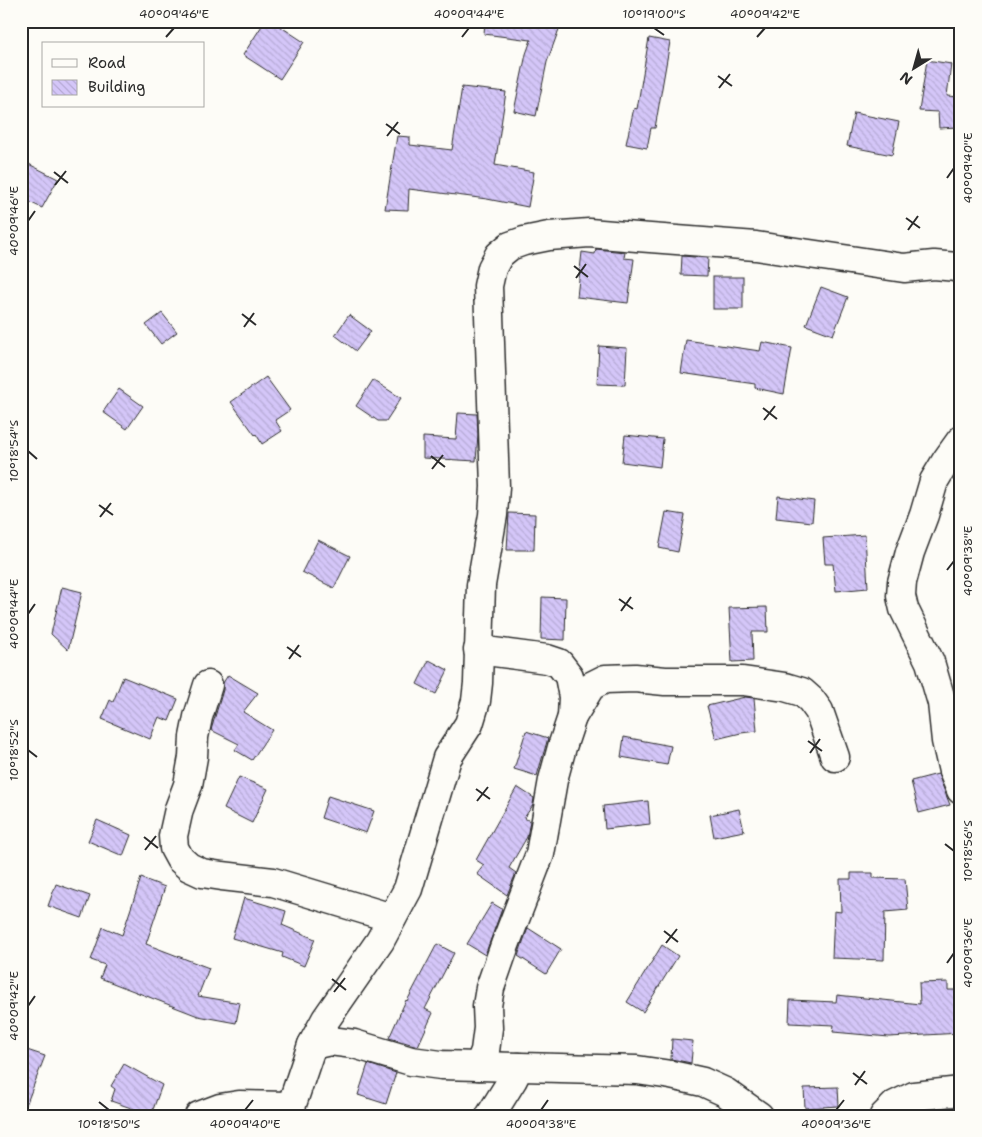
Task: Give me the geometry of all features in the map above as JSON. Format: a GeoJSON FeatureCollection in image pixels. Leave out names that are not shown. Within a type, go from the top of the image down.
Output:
{"type":"FeatureCollection","features":[{"type":"Feature","properties":{"kind":"street"},"geometry":{"type":"LineString","coordinates":[[199,1116],[220,1108],[239,1105],[290,1111],[312,1045],[326,1019],[380,941],[408,889],[448,758],[469,724],[476,701],[478,683],[481,586],[493,515],[495,487],[488,286],[492,268],[499,255],[510,246],[524,242],[550,236],[589,233],[756,246],[904,268],[934,265],[958,267],[961,270]]}},
{"type":"Feature","properties":{"kind":"street"},"geometry":{"type":"LineString","coordinates":[[961,440],[946,460],[934,481],[910,552],[902,582],[901,596],[904,609],[930,662],[942,703],[946,741],[953,771],[961,790]]}},
{"type":"Feature","properties":{"kind":"street"},"geometry":{"type":"LineString","coordinates":[[478,650],[547,659],[560,663],[569,676],[573,697],[572,717]]}},
{"type":"Feature","properties":{"kind":"street"},"geometry":{"type":"LineString","coordinates":[[478,1066],[485,1051],[488,1028],[487,1006],[490,988],[540,854],[553,780],[572,717],[591,686],[605,679],[635,678],[665,681],[743,681],[786,687],[802,692],[819,711],[835,757]]}},
{"type":"Feature","properties":{"kind":"street"},"geometry":{"type":"LineString","coordinates":[[208,685],[194,736],[193,757],[188,785],[179,809],[173,836],[174,848],[180,859],[189,867],[202,873],[273,882],[392,918]]}},
{"type":"Feature","properties":{"kind":"street"},"geometry":{"type":"LineString","coordinates":[[312,1045],[330,1041],[354,1044],[411,1061],[441,1065],[638,1070],[671,1075],[702,1082],[725,1092],[758,1116]]}},
{"type":"Feature","properties":{"kind":"street"},"geometry":{"type":"LineString","coordinates":[[490,1116],[519,1067]]}},
{"type":"Feature","properties":{"kind":"street"},"geometry":{"type":"LineString","coordinates":[[884,1116],[895,1105],[914,1096],[961,1091]]}},
{"type":"Feature","properties":{"kind":"building"},"geometry":{"type":"Polygon","coordinates":[[[265,21],[272,21],[304,42],[280,79],[243,55],[265,21]]]}},
{"type":"Feature","properties":{"kind":"building"},"geometry":{"type":"Polygon","coordinates":[[[485,21],[562,21],[547,62],[536,116],[514,111],[526,54],[531,40],[484,34],[485,21]]]}},
{"type":"Feature","properties":{"kind":"building"},"geometry":{"type":"Polygon","coordinates":[[[649,38],[670,42],[655,128],[651,128],[647,148],[626,144],[634,108],[637,109],[649,38]]]}},
{"type":"Feature","properties":{"kind":"building"},"geometry":{"type":"Polygon","coordinates":[[[927,60],[951,64],[947,96],[960,97],[958,127],[939,128],[938,112],[919,111],[927,60]]]}},
{"type":"Feature","properties":{"kind":"building"},"geometry":{"type":"Polygon","coordinates":[[[462,87],[506,92],[495,165],[534,172],[528,207],[487,199],[409,189],[408,210],[385,209],[397,136],[410,137],[410,145],[452,150],[462,87]]]}},
{"type":"Feature","properties":{"kind":"building"},"geometry":{"type":"Polygon","coordinates":[[[854,113],[899,122],[892,155],[847,146],[854,113]]]}},
{"type":"Feature","properties":{"kind":"building"},"geometry":{"type":"Polygon","coordinates":[[[21,160],[58,179],[42,208],[21,198],[21,160]]]}},
{"type":"Feature","properties":{"kind":"building"},"geometry":{"type":"Polygon","coordinates":[[[596,249],[625,252],[624,258],[634,259],[628,303],[577,297],[582,252],[595,254],[596,249]]]}},
{"type":"Feature","properties":{"kind":"building"},"geometry":{"type":"Polygon","coordinates":[[[682,256],[708,258],[707,276],[681,275],[682,256]]]}},
{"type":"Feature","properties":{"kind":"building"},"geometry":{"type":"Polygon","coordinates":[[[713,277],[743,277],[743,309],[713,309],[713,277]]]}},
{"type":"Feature","properties":{"kind":"building"},"geometry":{"type":"Polygon","coordinates":[[[821,287],[848,297],[833,335],[806,325],[821,287]]]}},
{"type":"Feature","properties":{"kind":"building"},"geometry":{"type":"Polygon","coordinates":[[[162,313],[177,332],[161,344],[146,325],[162,313]]]}},
{"type":"Feature","properties":{"kind":"building"},"geometry":{"type":"Polygon","coordinates":[[[349,315],[371,331],[356,351],[335,335],[349,315]]]}},
{"type":"Feature","properties":{"kind":"building"},"geometry":{"type":"Polygon","coordinates":[[[686,340],[760,351],[762,342],[792,348],[784,394],[755,388],[755,384],[681,373],[686,340]]]}},
{"type":"Feature","properties":{"kind":"building"},"geometry":{"type":"Polygon","coordinates":[[[599,346],[627,348],[625,385],[597,384],[599,346]]]}},
{"type":"Feature","properties":{"kind":"building"},"geometry":{"type":"Polygon","coordinates":[[[266,377],[290,410],[275,420],[282,431],[262,444],[231,402],[266,377]]]}},
{"type":"Feature","properties":{"kind":"building"},"geometry":{"type":"Polygon","coordinates":[[[373,380],[401,398],[386,421],[378,421],[356,406],[373,380]]]}},
{"type":"Feature","properties":{"kind":"building"},"geometry":{"type":"Polygon","coordinates":[[[119,389],[143,406],[127,429],[103,412],[119,389]]]}},
{"type":"Feature","properties":{"kind":"building"},"geometry":{"type":"Polygon","coordinates":[[[458,413],[477,414],[476,461],[423,458],[423,437],[456,439],[458,413]]]}},
{"type":"Feature","properties":{"kind":"building"},"geometry":{"type":"Polygon","coordinates":[[[625,435],[663,439],[660,467],[622,462],[625,435]]]}},
{"type":"Feature","properties":{"kind":"building"},"geometry":{"type":"Polygon","coordinates":[[[778,496],[814,501],[812,522],[776,518],[778,496]]]}},
{"type":"Feature","properties":{"kind":"building"},"geometry":{"type":"Polygon","coordinates":[[[666,512],[685,515],[678,552],[659,548],[666,512]]]}},
{"type":"Feature","properties":{"kind":"building"},"geometry":{"type":"Polygon","coordinates":[[[509,513],[535,514],[534,550],[507,550],[509,513]]]}},
{"type":"Feature","properties":{"kind":"building"},"geometry":{"type":"Polygon","coordinates":[[[865,535],[868,588],[836,591],[833,564],[825,564],[823,538],[865,535]]]}},
{"type":"Feature","properties":{"kind":"building"},"geometry":{"type":"Polygon","coordinates":[[[318,540],[350,556],[334,588],[302,572],[318,540]]]}},
{"type":"Feature","properties":{"kind":"building"},"geometry":{"type":"Polygon","coordinates":[[[62,587],[82,592],[68,650],[51,634],[62,587]]]}},
{"type":"Feature","properties":{"kind":"building"},"geometry":{"type":"Polygon","coordinates":[[[542,597],[566,598],[565,640],[541,639],[542,597]]]}},
{"type":"Feature","properties":{"kind":"building"},"geometry":{"type":"Polygon","coordinates":[[[767,607],[768,632],[752,632],[753,661],[732,662],[729,608],[767,607]]]}},
{"type":"Feature","properties":{"kind":"building"},"geometry":{"type":"Polygon","coordinates":[[[429,660],[448,670],[436,694],[417,684],[429,660]]]}},
{"type":"Feature","properties":{"kind":"building"},"geometry":{"type":"Polygon","coordinates":[[[228,675],[258,693],[243,712],[272,730],[252,760],[235,750],[239,744],[211,730],[223,690],[223,683],[228,675]]]}},
{"type":"Feature","properties":{"kind":"building"},"geometry":{"type":"Polygon","coordinates":[[[123,677],[178,699],[169,721],[159,717],[150,739],[102,719],[110,700],[113,702],[123,677]]]}},
{"type":"Feature","properties":{"kind":"building"},"geometry":{"type":"Polygon","coordinates":[[[745,697],[754,698],[757,731],[716,739],[707,706],[745,697]]]}},
{"type":"Feature","properties":{"kind":"building"},"geometry":{"type":"Polygon","coordinates":[[[526,731],[548,738],[537,776],[514,769],[526,731]]]}},
{"type":"Feature","properties":{"kind":"building"},"geometry":{"type":"Polygon","coordinates":[[[624,737],[671,746],[667,765],[621,757],[624,737]]]}},
{"type":"Feature","properties":{"kind":"building"},"geometry":{"type":"Polygon","coordinates":[[[938,774],[950,805],[919,813],[911,781],[938,774]]]}},
{"type":"Feature","properties":{"kind":"building"},"geometry":{"type":"Polygon","coordinates":[[[239,777],[268,789],[252,823],[224,809],[239,777]]]}},
{"type":"Feature","properties":{"kind":"building"},"geometry":{"type":"Polygon","coordinates":[[[517,787],[534,798],[533,805],[524,818],[530,821],[527,837],[509,868],[516,873],[507,895],[477,874],[484,865],[476,860],[517,787]]]}},
{"type":"Feature","properties":{"kind":"building"},"geometry":{"type":"Polygon","coordinates":[[[328,796],[374,811],[366,833],[321,818],[328,796]]]}},
{"type":"Feature","properties":{"kind":"building"},"geometry":{"type":"Polygon","coordinates":[[[648,801],[650,824],[605,829],[603,806],[648,801]]]}},
{"type":"Feature","properties":{"kind":"building"},"geometry":{"type":"Polygon","coordinates":[[[739,809],[744,831],[714,837],[710,815],[739,809]]]}},
{"type":"Feature","properties":{"kind":"building"},"geometry":{"type":"Polygon","coordinates":[[[97,820],[131,835],[123,856],[88,841],[97,820]]]}},
{"type":"Feature","properties":{"kind":"building"},"geometry":{"type":"Polygon","coordinates":[[[851,873],[873,873],[873,878],[905,879],[908,910],[885,912],[884,960],[832,958],[834,911],[841,912],[840,879],[851,879],[851,873]]]}},
{"type":"Feature","properties":{"kind":"building"},"geometry":{"type":"Polygon","coordinates":[[[141,878],[165,887],[146,944],[209,968],[198,996],[240,1003],[236,1023],[198,1016],[100,978],[105,965],[91,960],[103,927],[122,935],[141,878]]]}},
{"type":"Feature","properties":{"kind":"building"},"geometry":{"type":"Polygon","coordinates":[[[56,884],[90,896],[82,918],[48,906],[56,884]]]}},
{"type":"Feature","properties":{"kind":"building"},"geometry":{"type":"Polygon","coordinates":[[[244,898],[286,911],[282,925],[315,939],[304,966],[282,957],[283,953],[232,938],[244,898]]]}},
{"type":"Feature","properties":{"kind":"building"},"geometry":{"type":"Polygon","coordinates":[[[492,903],[502,909],[485,955],[467,944],[492,903]]]}},
{"type":"Feature","properties":{"kind":"building"},"geometry":{"type":"Polygon","coordinates":[[[528,928],[561,949],[546,974],[518,956],[528,928]]]}},
{"type":"Feature","properties":{"kind":"building"},"geometry":{"type":"Polygon","coordinates":[[[437,944],[454,953],[425,1009],[433,1013],[418,1046],[389,1038],[406,1000],[437,944]]]}},
{"type":"Feature","properties":{"kind":"building"},"geometry":{"type":"Polygon","coordinates":[[[662,945],[678,956],[643,1012],[627,1002],[662,945]]]}},
{"type":"Feature","properties":{"kind":"building"},"geometry":{"type":"Polygon","coordinates":[[[948,982],[948,990],[956,990],[956,1006],[961,1006],[961,1033],[889,1037],[833,1032],[834,1025],[789,1023],[790,1000],[836,1002],[837,995],[920,1004],[919,983],[948,982]]]}},
{"type":"Feature","properties":{"kind":"building"},"geometry":{"type":"Polygon","coordinates":[[[672,1039],[693,1041],[691,1063],[671,1059],[672,1039]]]}},
{"type":"Feature","properties":{"kind":"building"},"geometry":{"type":"Polygon","coordinates":[[[21,1048],[45,1056],[23,1113],[21,1113],[21,1048]]]}},
{"type":"Feature","properties":{"kind":"building"},"geometry":{"type":"Polygon","coordinates":[[[124,1064],[162,1085],[151,1115],[111,1101],[115,1089],[111,1086],[124,1064]]]}},
{"type":"Feature","properties":{"kind":"building"},"geometry":{"type":"Polygon","coordinates":[[[368,1064],[396,1073],[386,1104],[358,1095],[368,1064]]]}},
{"type":"Feature","properties":{"kind":"building"},"geometry":{"type":"Polygon","coordinates":[[[838,1087],[839,1106],[805,1108],[804,1088],[838,1087]]]}}]}
